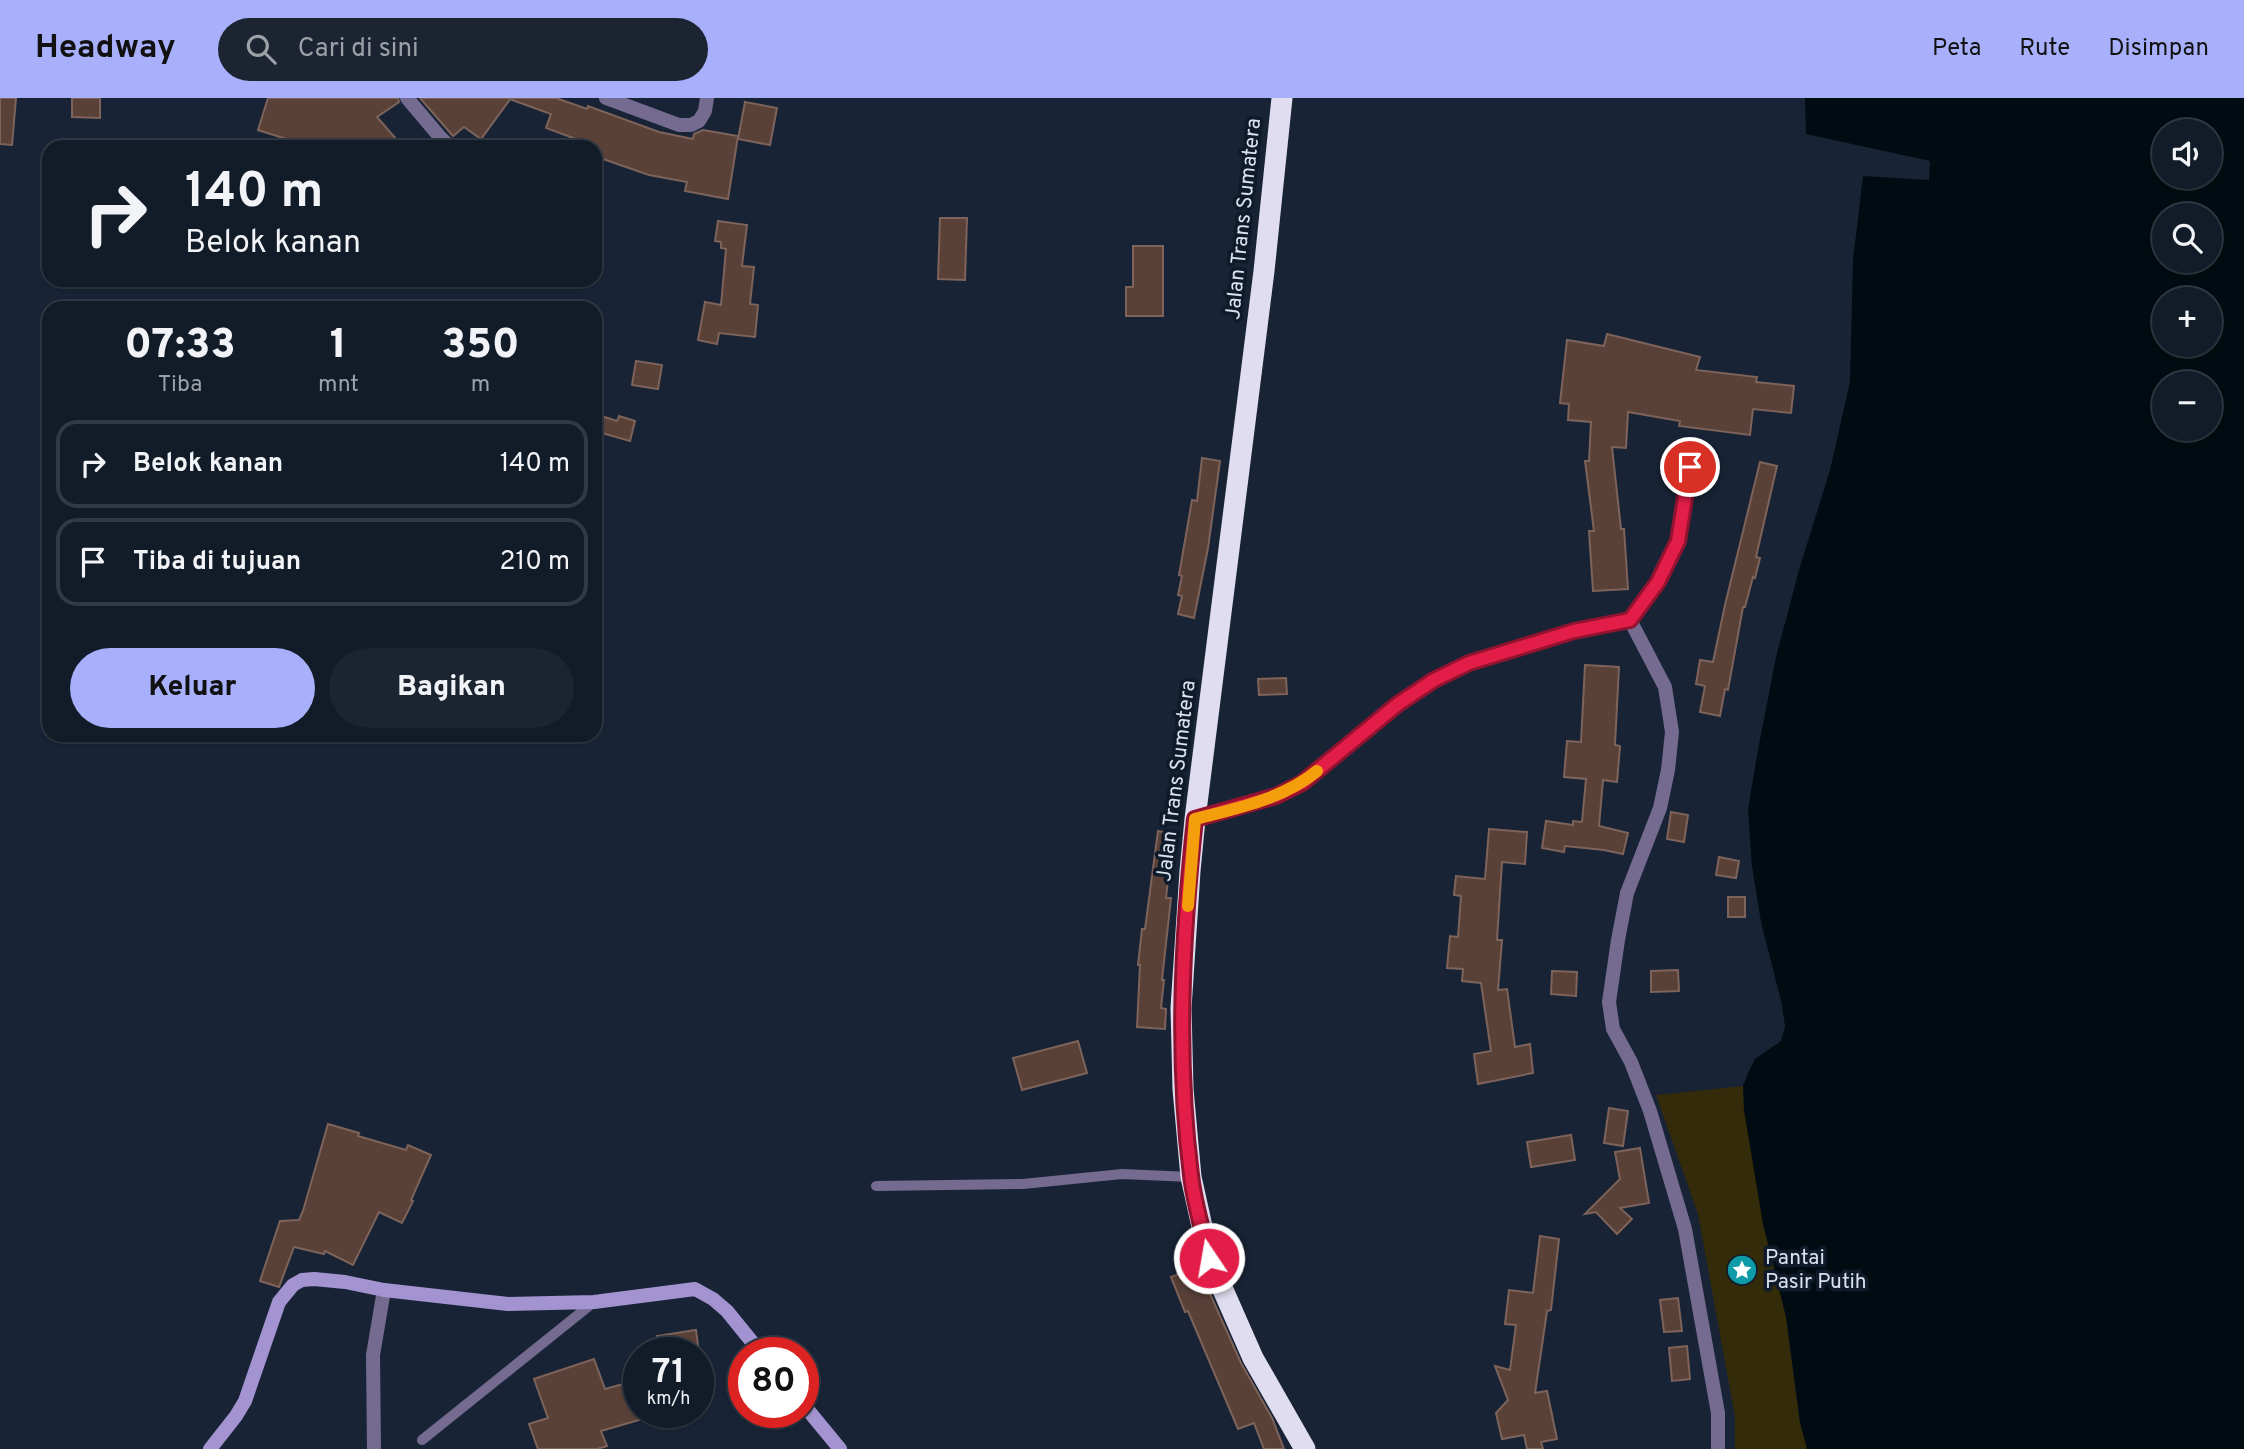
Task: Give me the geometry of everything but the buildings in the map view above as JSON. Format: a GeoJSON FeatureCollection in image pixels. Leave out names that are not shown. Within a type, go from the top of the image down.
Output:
{"type":"FeatureCollection","features":[{"type":"Feature","properties":{"kind":"highway","name":"Jalan Trans Sumatera"},"geometry":{"type":"LineString","coordinates":[[1282,98],[1264,271],[1195,819],[1181,1008],[1183,1089],[1191,1177],[1209,1258],[1253,1358],[1305,1449]]}},
{"type":"Feature","properties":{"kind":"street"},"geometry":{"type":"LineString","coordinates":[[407,98],[443,140]]}},
{"type":"Feature","properties":{"kind":"street"},"geometry":{"type":"LineString","coordinates":[[606,98],[685,125],[698,121],[705,111],[708,98]]}},
{"type":"Feature","properties":{"kind":"street"},"geometry":{"type":"LineString","coordinates":[[1195,819],[1276,796],[1302,783],[1398,704],[1434,680],[1469,663],[1574,631],[1630,620],[1658,582],[1678,541],[1690,467]]}},
{"type":"Feature","properties":{"kind":"street"},"geometry":{"type":"LineString","coordinates":[[1630,620],[1665,687],[1672,732],[1660,808],[1627,893],[1609,1002],[1613,1028],[1631,1062],[1650,1111],[1685,1229],[1718,1413],[1718,1449]]}},
{"type":"Feature","properties":{"kind":"street"},"geometry":{"type":"LineString","coordinates":[[209,1449],[245,1401],[279,1303],[293,1284],[302,1280],[314,1279],[508,1304],[594,1302],[695,1289],[727,1311],[748,1337]]}},
{"type":"Feature","properties":{"kind":"street"},"geometry":{"type":"LineString","coordinates":[[374,1449],[373,1355],[384,1290]]}},
{"type":"Feature","properties":{"kind":"street"},"geometry":{"type":"LineString","coordinates":[[819,1423],[841,1449]]}},
{"type":"Feature","properties":{"kind":"lane"},"geometry":{"type":"LineString","coordinates":[[876,1186],[1023,1184],[1122,1174],[1191,1177]]}},
{"type":"Feature","properties":{"kind":"lane"},"geometry":{"type":"LineString","coordinates":[[422,1440],[594,1302]]}},
{"type":"Feature","properties":{"kind":"sand","name":"Pantai Pasir Putih"},"geometry":{"type":"Polygon","coordinates":[[[1743,1086],[1744,1110],[1786,1317],[1800,1422],[1807,1449],[1735,1449],[1735,1417],[1698,1214],[1656,1095],[1743,1086]]]}},
{"type":"Feature","properties":{"kind":"shaded area"},"geometry":{"type":"Polygon","coordinates":[[[1805,98],[2244,98],[2244,1449],[1807,1449],[1800,1422],[1786,1317],[1763,1224],[1744,1110],[1743,1086],[1749,1071],[1755,1059],[1781,1041],[1785,1027],[1761,922],[1752,866],[1748,810],[1776,657],[1830,470],[1850,382],[1853,260],[1863,176],[1929,180],[1930,161],[1806,134],[1805,98]]]}},
{"type":"Feature","properties":{"kind":"slow traffic"},"geometry":{"type":"LineString","coordinates":[[1188,906],[1195,819],[1276,796],[1302,783],[1317,771]]}},
{"type":"Feature","properties":{"kind":"place","name":"Pantai Pasir Putih"},"geometry":{"type":"Point","coordinates":[1742,1270]}},
{"type":"Feature","properties":{"kind":"route"},"geometry":{"type":"LineString","coordinates":[[1209,1258],[1191,1177],[1183,1089],[1181,1008],[1195,819],[1276,796],[1302,783],[1398,704],[1434,680],[1469,663],[1574,631],[1630,620],[1658,582],[1678,541],[1690,467]]}}]}
